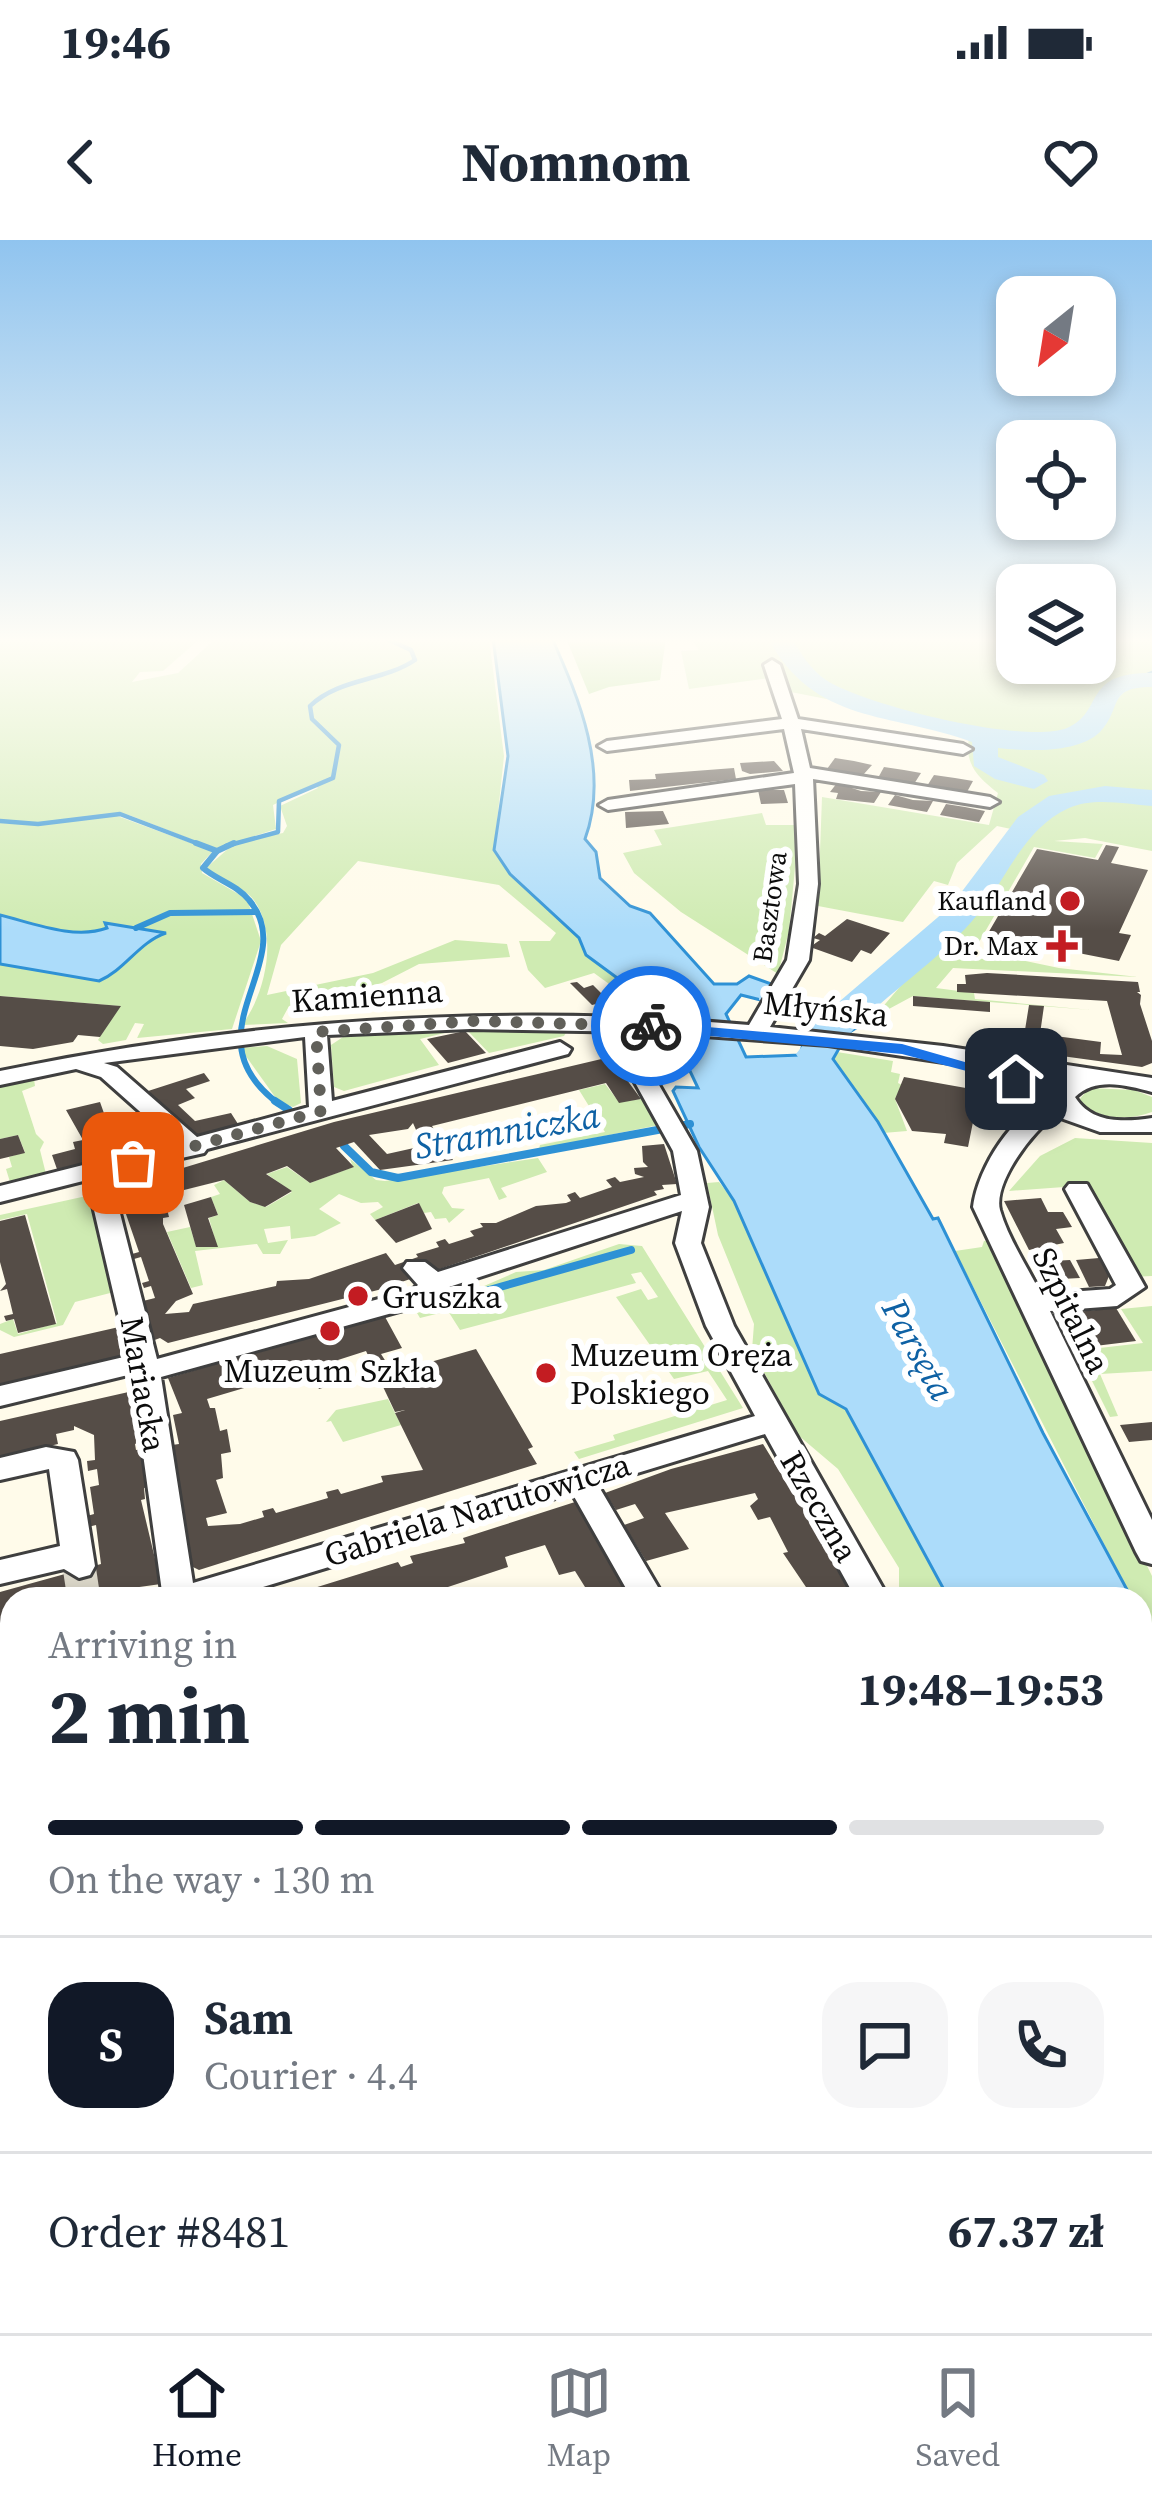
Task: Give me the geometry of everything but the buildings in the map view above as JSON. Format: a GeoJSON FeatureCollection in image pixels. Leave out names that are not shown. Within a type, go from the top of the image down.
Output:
{"type":"FeatureCollection","features":[{"type":"Feature","properties":{"kind":"street"},"geometry":{"type":"LineString","coordinates":[[608,746],[691,736]]}},
{"type":"Feature","properties":{"kind":"street","name":"Basztowa"},"geometry":{"type":"LineString","coordinates":[[750,1034],[797,960],[811,830],[806,775],[796,736]]}},
{"type":"Feature","properties":{"kind":"street"},"geometry":{"type":"LineString","coordinates":[[876,736],[963,749]]}},
{"type":"Feature","properties":{"kind":"street"},"geometry":{"type":"LineString","coordinates":[[608,805],[806,775],[990,802]]}},
{"type":"Feature","properties":{"kind":"street","name":"Kamienna"},"geometry":{"type":"LineString","coordinates":[[0,1078],[212,1040],[473,1021],[750,1034]]}},
{"type":"Feature","properties":{"kind":"street","name":"Rzeczna"},"geometry":{"type":"LineString","coordinates":[[657,1027],[633,1059],[676,1129],[695,1199],[690,1248],[724,1334],[866,1587]]}},
{"type":"Feature","properties":{"kind":"street"},"geometry":{"type":"LineString","coordinates":[[316,1032],[321,1111]]}},
{"type":"Feature","properties":{"kind":"street","name":"Młyńska"},"geometry":{"type":"LineString","coordinates":[[750,1034],[902,1049],[1152,1085]]}},
{"type":"Feature","properties":{"kind":"street"},"geometry":{"type":"LineString","coordinates":[[0,1194],[195,1148],[560,1049]]}},
{"type":"Feature","properties":{"kind":"street","name":"Młyńska"},"geometry":{"type":"LineString","coordinates":[[902,1049],[996,1072],[1073,1111]]}},
{"type":"Feature","properties":{"kind":"street"},"geometry":{"type":"LineString","coordinates":[[70,1062],[104,1068],[195,1148]]}},
{"type":"Feature","properties":{"kind":"street"},"geometry":{"type":"LineString","coordinates":[[1096,1078],[1064,1093],[1073,1111],[1122,1127],[1152,1126]]}},
{"type":"Feature","properties":{"kind":"street","name":"Szpitalna"},"geometry":{"type":"LineString","coordinates":[[1073,1111],[1056,1129],[1006,1162],[990,1183],[986,1207],[1152,1552]]}},
{"type":"Feature","properties":{"kind":"street","name":"Mariacka"},"geometry":{"type":"LineString","coordinates":[[97,1172],[144,1362],[149,1429],[179,1587]]}},
{"type":"Feature","properties":{"kind":"street"},"geometry":{"type":"LineString","coordinates":[[1029,1304],[1117,1297],[1131,1287],[1078,1190]]}},
{"type":"Feature","properties":{"kind":"street"},"geometry":{"type":"LineString","coordinates":[[0,1396],[422,1296],[429,1279],[695,1199]]}},
{"type":"Feature","properties":{"kind":"street","name":"Gabriela Narutowicza"},"geometry":{"type":"LineString","coordinates":[[220,1587],[772,1421]]}},
{"type":"Feature","properties":{"kind":"street"},"geometry":{"type":"LineString","coordinates":[[0,1469],[46,1458],[63,1460],[78,1560],[0,1572]]}},
{"type":"Feature","properties":{"kind":"street"},"geometry":{"type":"LineString","coordinates":[[578,1477],[642,1587]]}},
{"type":"Feature","properties":{"kind":"green space"},"geometry":{"type":"Polygon","coordinates":[[[0,736],[501,736],[504,756],[494,850],[579,938],[586,955],[658,1008],[662,1017],[616,1015],[607,1003],[627,997],[594,973],[545,988],[528,970],[519,941],[550,941],[556,933],[499,885],[358,861],[281,945],[267,995],[373,973],[455,940],[507,944],[510,957],[419,964],[382,983],[289,1006],[282,1019],[288,1023],[242,1025],[263,980],[266,929],[253,899],[206,868],[235,843],[216,849],[129,815],[109,813],[213,851],[201,864],[202,873],[247,899],[261,941],[232,1029],[137,1038],[144,1024],[135,1023],[126,1040],[103,1044],[98,1040],[120,1006],[0,996],[0,823],[26,824],[0,820],[0,736]],[[314,785],[273,805],[276,829],[238,842],[283,833],[287,826],[280,806],[318,788],[314,785]]]}},
{"type":"Feature","properties":{"kind":"green space"},"geometry":{"type":"Polygon","coordinates":[[[964,736],[1152,736],[1152,796],[1077,796],[1042,807],[1011,829],[997,826],[957,863],[948,885],[934,881],[903,922],[818,906],[822,797],[989,825],[998,793],[979,776],[969,738],[964,736]]]}},
{"type":"Feature","properties":{"kind":"green space"},"geometry":{"type":"Polygon","coordinates":[[[1089,799],[1152,802],[1152,851],[1085,838],[1054,841],[1103,844],[1095,858],[1034,847],[971,956],[987,960],[992,954],[1138,977],[953,968],[936,988],[974,993],[975,999],[1091,1010],[913,996],[874,1017],[916,968],[960,933],[1032,833],[1060,806],[1089,799]]]}},
{"type":"Feature","properties":{"kind":"green space"},"geometry":{"type":"Polygon","coordinates":[[[762,813],[766,825],[799,825],[789,931],[778,974],[681,912],[634,873],[623,853],[662,845],[654,830],[762,813]]]}},
{"type":"Feature","properties":{"kind":"green space"},"geometry":{"type":"Polygon","coordinates":[[[569,1028],[564,1036],[489,1053],[467,1030],[569,1028]]]}},
{"type":"Feature","properties":{"kind":"green space"},"geometry":{"type":"Polygon","coordinates":[[[454,1031],[420,1039],[439,1065],[344,1091],[334,1087],[331,1045],[343,1037],[454,1031]]]}},
{"type":"Feature","properties":{"kind":"green space"},"geometry":{"type":"Polygon","coordinates":[[[267,1046],[297,1059],[301,1103],[293,1107],[278,1101],[240,1048],[267,1046]]]}},
{"type":"Feature","properties":{"kind":"green space"},"geometry":{"type":"Polygon","coordinates":[[[837,1052],[893,1061],[891,1072],[900,1074],[902,1085],[895,1099],[907,1131],[883,1133],[833,1059],[837,1052]]]}},
{"type":"Feature","properties":{"kind":"green space"},"geometry":{"type":"Polygon","coordinates":[[[77,1065],[84,1068],[34,1079],[35,1086],[22,1091],[36,1134],[44,1142],[40,1150],[46,1174],[10,1182],[9,1157],[25,1152],[18,1135],[0,1139],[0,1087],[77,1065]]]}},
{"type":"Feature","properties":{"kind":"green space"},"geometry":{"type":"Polygon","coordinates":[[[605,1084],[619,1102],[649,1098],[664,1124],[539,1149],[540,1145],[605,1132],[579,1090],[605,1084]]]}},
{"type":"Feature","properties":{"kind":"green space"},"geometry":{"type":"Polygon","coordinates":[[[1089,1088],[1134,1090],[1152,1097],[1152,1112],[1123,1117],[1094,1112],[1079,1100],[1089,1088]]]}},
{"type":"Feature","properties":{"kind":"green space"},"geometry":{"type":"Polygon","coordinates":[[[1075,1138],[1152,1143],[1152,1276],[1131,1277],[1078,1186],[1009,1191],[1040,1156],[1075,1138]]]}},
{"type":"Feature","properties":{"kind":"green space"},"geometry":{"type":"Polygon","coordinates":[[[538,1158],[547,1172],[501,1188],[507,1197],[499,1200],[489,1178],[444,1187],[442,1193],[452,1208],[465,1209],[449,1223],[424,1213],[418,1203],[375,1220],[370,1214],[383,1207],[378,1202],[361,1203],[339,1194],[319,1209],[341,1223],[315,1236],[291,1239],[290,1226],[264,1229],[268,1243],[288,1240],[280,1254],[263,1254],[257,1244],[195,1251],[203,1285],[191,1288],[167,1232],[190,1227],[196,1246],[217,1247],[209,1218],[218,1215],[211,1197],[220,1194],[214,1185],[224,1180],[250,1202],[266,1207],[292,1192],[267,1174],[287,1167],[310,1183],[353,1167],[350,1159],[376,1180],[385,1181],[538,1158]]]}},
{"type":"Feature","properties":{"kind":"green space"},"geometry":{"type":"Polygon","coordinates":[[[719,1182],[734,1201],[819,1394],[846,1409],[942,1587],[899,1587],[899,1568],[838,1469],[798,1435],[752,1350],[754,1324],[718,1235],[707,1183],[719,1182]]]}},
{"type":"Feature","properties":{"kind":"green space"},"geometry":{"type":"Polygon","coordinates":[[[91,1195],[118,1291],[75,1302],[63,1325],[14,1337],[0,1330],[0,1324],[13,1319],[18,1334],[57,1323],[27,1214],[0,1220],[0,1215],[91,1195]]]}},
{"type":"Feature","properties":{"kind":"green space"},"geometry":{"type":"Polygon","coordinates":[[[990,1241],[1152,1576],[1152,1587],[1126,1587],[955,1251],[990,1241]]]}},
{"type":"Feature","properties":{"kind":"green space"},"geometry":{"type":"Polygon","coordinates":[[[619,1244],[642,1246],[743,1408],[579,1459],[574,1452],[615,1440],[613,1435],[727,1400],[708,1371],[674,1379],[616,1297],[641,1289],[648,1300],[658,1297],[641,1272],[631,1274],[636,1283],[460,1330],[448,1311],[420,1318],[417,1313],[632,1252],[629,1248],[468,1293],[516,1272],[544,1270],[619,1244]]]}},
{"type":"Feature","properties":{"kind":"green space"},"geometry":{"type":"Polygon","coordinates":[[[1152,1306],[1152,1371],[1100,1374],[1118,1416],[1110,1417],[1061,1319],[1074,1317],[1091,1349],[1143,1343],[1121,1309],[1152,1306]]]}},
{"type":"Feature","properties":{"kind":"green space"},"geometry":{"type":"Polygon","coordinates":[[[388,1399],[401,1425],[343,1442],[331,1421],[326,1422],[336,1410],[388,1399]]]}},
{"type":"Feature","properties":{"kind":"water"},"geometry":{"type":"Polygon","coordinates":[[[505,736],[588,736],[594,787],[585,839],[596,852],[600,878],[630,906],[650,913],[714,984],[737,984],[749,976],[777,986],[761,1000],[741,995],[726,1014],[746,1057],[800,1055],[809,1023],[830,1004],[874,1017],[848,1033],[833,1059],[878,1122],[933,1219],[938,1218],[1043,1433],[1126,1587],[942,1587],[846,1409],[819,1394],[734,1201],[699,1147],[673,1091],[676,1087],[698,1088],[681,1052],[673,1052],[658,1008],[586,955],[579,938],[510,874],[494,850],[508,756],[505,736]]]}},
{"type":"Feature","properties":{"kind":"water"},"geometry":{"type":"Polygon","coordinates":[[[0,915],[67,931],[94,931],[107,928],[105,923],[166,933],[99,981],[0,964],[0,915]]]}},
{"type":"Feature","properties":{"kind":"waterway","name":"Stramniczka"},"geometry":{"type":"LineString","coordinates":[[230,845],[278,832],[279,801],[333,778],[339,745],[329,736]]}},
{"type":"Feature","properties":{"kind":"waterway"},"geometry":{"type":"LineString","coordinates":[[980,736],[986,738]]}},
{"type":"Feature","properties":{"kind":"waterway"},"geometry":{"type":"LineString","coordinates":[[986,738],[1039,742],[1070,736]]}},
{"type":"Feature","properties":{"kind":"waterway"},"geometry":{"type":"LineString","coordinates":[[986,738],[984,760],[1005,773],[1034,781]]}},
{"type":"Feature","properties":{"kind":"waterway","name":"Parsęta"},"geometry":{"type":"LineString","coordinates":[[814,1054],[845,1014],[962,913],[1015,837],[1042,812],[1081,796],[1152,798]]}},
{"type":"Feature","properties":{"kind":"waterway"},"geometry":{"type":"LineString","coordinates":[[0,821],[38,824],[120,814],[204,846]]}},
{"type":"Feature","properties":{"kind":"waterway"},"geometry":{"type":"LineString","coordinates":[[196,843],[217,851]]}},
{"type":"Feature","properties":{"kind":"waterway","name":"Stramniczka"},"geometry":{"type":"LineString","coordinates":[[230,845],[234,843]]}},
{"type":"Feature","properties":{"kind":"waterway","name":"Stramniczka"},"geometry":{"type":"LineString","coordinates":[[217,851],[230,845]]}},
{"type":"Feature","properties":{"kind":"waterway","name":"Stramniczka"},"geometry":{"type":"LineString","coordinates":[[217,851],[203,868],[244,895],[256,912]]}},
{"type":"Feature","properties":{"kind":"waterway","name":"Stramniczka"},"geometry":{"type":"LineString","coordinates":[[136,928],[170,913],[256,912]]}},
{"type":"Feature","properties":{"kind":"waterway","name":"Stramniczka"},"geometry":{"type":"LineString","coordinates":[[256,912],[262,924],[263,948],[242,1025],[242,1051],[253,1078],[278,1103]]}},
{"type":"Feature","properties":{"kind":"waterway"},"geometry":{"type":"LineString","coordinates":[[766,996],[818,1015]]}},
{"type":"Feature","properties":{"kind":"waterway","name":"Stramniczka"},"geometry":{"type":"LineString","coordinates":[[278,1103],[289,1110]]}},
{"type":"Feature","properties":{"kind":"waterway","name":"Stramniczka"},"geometry":{"type":"LineString","coordinates":[[344,1146],[371,1172],[398,1178],[690,1124]]}},
{"type":"Feature","properties":{"kind":"waterway"},"geometry":{"type":"LineString","coordinates":[[468,1296],[631,1250]]}},
{"type":"Feature","properties":{"kind":"tunnel"},"geometry":{"type":"LineString","coordinates":[[79,1566],[82,1587]]}},
{"type":"Feature","properties":{"kind":"way so far"},"geometry":{"type":"LineString","coordinates":[[133,1163],[321,1111],[316,1032],[473,1021],[651,1026]]}},
{"type":"Feature","properties":{"kind":"place","name":"Kaufland"},"geometry":{"type":"Point","coordinates":[1070,901]}},
{"type":"Feature","properties":{"kind":"place","name":"Dr. Max"},"geometry":{"type":"Point","coordinates":[1062,946]}},
{"type":"Feature","properties":{"kind":"place","name":"Gruszka"},"geometry":{"type":"Point","coordinates":[358,1296]}},
{"type":"Feature","properties":{"kind":"place","name":"Muzeum Szkła"},"geometry":{"type":"Point","coordinates":[330,1331]}},
{"type":"Feature","properties":{"kind":"place","name":"Muzeum Oręża Polskiego"},"geometry":{"type":"Point","coordinates":[546,1373]}},
{"type":"Feature","properties":{"kind":"route"},"geometry":{"type":"LineString","coordinates":[[651,1026],[902,1049],[1016,1079]]}}]}
